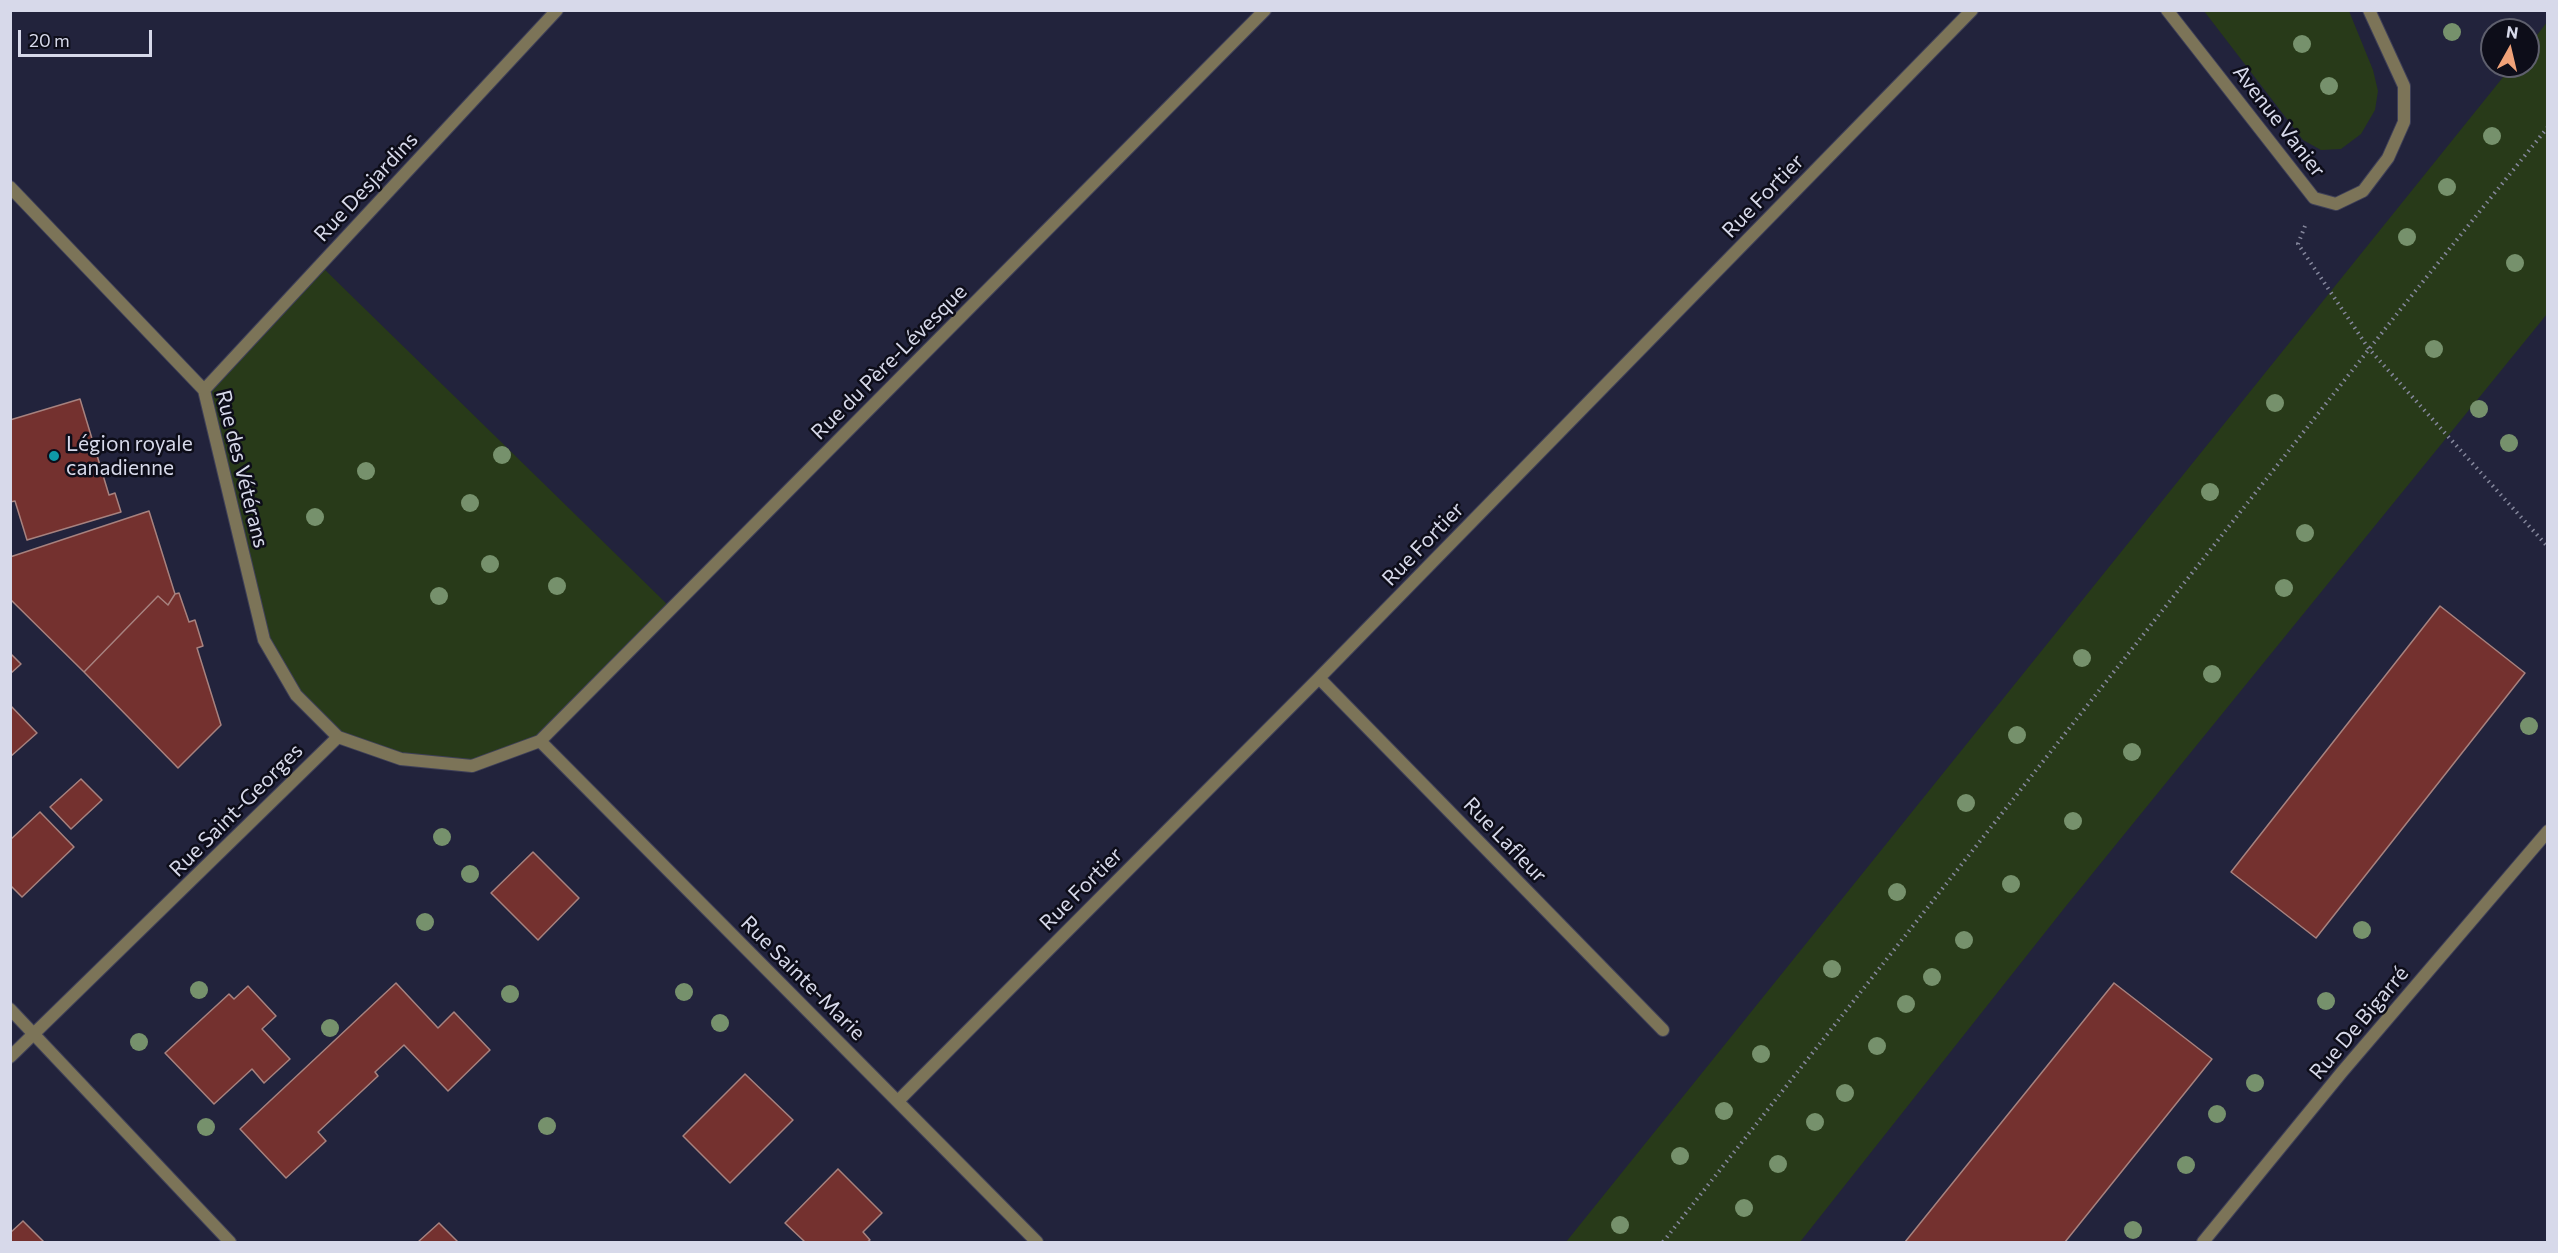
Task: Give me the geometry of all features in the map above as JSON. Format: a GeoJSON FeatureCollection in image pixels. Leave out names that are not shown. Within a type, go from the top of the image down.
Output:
{"type":"FeatureCollection","features":[{"type":"Feature","properties":{"kind":"street","name":"Rue Desjardins"},"geometry":{"type":"LineString","coordinates":[[204,390],[557,10]]}},
{"type":"Feature","properties":{"kind":"street","name":"Rue du Père-Lévesque"},"geometry":{"type":"LineString","coordinates":[[540,741],[1265,10]]}},
{"type":"Feature","properties":{"kind":"street","name":"Rue Fortier"},"geometry":{"type":"LineString","coordinates":[[898,1101],[1319,678],[1972,10]]}},
{"type":"Feature","properties":{"kind":"street","name":"Avenue Vanier"},"geometry":{"type":"LineString","coordinates":[[2168,10],[2314,198],[2336,204],[2363,191],[2388,158],[2404,122],[2404,86],[2369,10]]}},
{"type":"Feature","properties":{"kind":"street","name":"Rue des Vétérans"},"geometry":{"type":"LineString","coordinates":[[10,187],[204,390],[264,640],[296,695],[338,737]]}},
{"type":"Feature","properties":{"kind":"street","name":"Rue Lafleur"},"geometry":{"type":"LineString","coordinates":[[1319,678],[1663,1030]]}},
{"type":"Feature","properties":{"kind":"street"},"geometry":{"type":"LineString","coordinates":[[338,737],[401,759],[472,766],[540,741]]}},
{"type":"Feature","properties":{"kind":"street","name":"Rue Saint-Georges"},"geometry":{"type":"LineString","coordinates":[[10,1057],[338,737]]}},
{"type":"Feature","properties":{"kind":"street","name":"Rue Sainte-Marie"},"geometry":{"type":"LineString","coordinates":[[540,741],[1037,1242]]}},
{"type":"Feature","properties":{"kind":"street","name":"Rue De Bigarré"},"geometry":{"type":"LineString","coordinates":[[2203,1242],[2342,1072],[2547,831]]}},
{"type":"Feature","properties":{"kind":"street"},"geometry":{"type":"LineString","coordinates":[[10,1009],[230,1242]]}},
{"type":"Feature","properties":{"kind":"path"},"geometry":{"type":"LineString","coordinates":[[1663,1242],[2547,127]]}},
{"type":"Feature","properties":{"kind":"path"},"geometry":{"type":"LineString","coordinates":[[2314,198],[2298,244],[2369,349],[2547,547]]}},
{"type":"Feature","properties":{"kind":"green space"},"geometry":{"type":"Polygon","coordinates":[[[2204,11],[2349,11],[2373,70],[2378,91],[2375,110],[2361,134],[2341,149],[2321,150],[2303,140],[2204,11]]]}},
{"type":"Feature","properties":{"kind":"green space"},"geometry":{"type":"Polygon","coordinates":[[[2547,22],[2547,314],[2066,906],[1800,1242],[1566,1242],[2502,78],[2540,78],[2540,31],[2547,22]]]}},
{"type":"Feature","properties":{"kind":"green space"},"geometry":{"type":"Polygon","coordinates":[[[320,265],[672,609],[540,741],[472,766],[401,759],[338,737],[296,695],[264,640],[204,390],[320,265]]]}},
{"type":"Feature","properties":{"kind":"building","name":"Légion royale canadienne"},"geometry":{"type":"Polygon","coordinates":[[[80,399],[109,495],[115,493],[121,512],[27,540],[15,501],[10,502],[10,420],[80,399]]]}},
{"type":"Feature","properties":{"kind":"building"},"geometry":{"type":"Polygon","coordinates":[[[149,511],[175,594],[168,605],[158,596],[84,672],[10,599],[10,557],[149,511]]]}},
{"type":"Feature","properties":{"kind":"building"},"geometry":{"type":"Polygon","coordinates":[[[179,593],[189,622],[195,620],[203,646],[197,648],[221,725],[178,768],[84,672],[158,596],[168,605],[175,594],[179,593]]]}},
{"type":"Feature","properties":{"kind":"building"},"geometry":{"type":"Polygon","coordinates":[[[2440,606],[2525,673],[2316,938],[2231,872],[2440,606]]]}},
{"type":"Feature","properties":{"kind":"building"},"geometry":{"type":"Polygon","coordinates":[[[10,653],[21,664],[10,674],[10,653]]]}},
{"type":"Feature","properties":{"kind":"building"},"geometry":{"type":"Polygon","coordinates":[[[10,705],[37,733],[10,757],[10,705]]]}},
{"type":"Feature","properties":{"kind":"building"},"geometry":{"type":"Polygon","coordinates":[[[81,779],[102,800],[71,829],[50,807],[81,779]]]}},
{"type":"Feature","properties":{"kind":"building"},"geometry":{"type":"Polygon","coordinates":[[[40,812],[74,847],[22,897],[10,885],[10,840],[40,812]]]}},
{"type":"Feature","properties":{"kind":"building"},"geometry":{"type":"Polygon","coordinates":[[[533,852],[579,898],[538,940],[491,893],[533,852]]]}},
{"type":"Feature","properties":{"kind":"building"},"geometry":{"type":"Polygon","coordinates":[[[396,983],[438,1028],[454,1012],[490,1050],[448,1091],[404,1045],[375,1072],[378,1076],[318,1132],[326,1141],[286,1178],[240,1129],[396,983]]]}},
{"type":"Feature","properties":{"kind":"building"},"geometry":{"type":"Polygon","coordinates":[[[2114,983],[2212,1059],[2065,1242],[1905,1242],[2114,983]]]}},
{"type":"Feature","properties":{"kind":"building"},"geometry":{"type":"Polygon","coordinates":[[[248,986],[276,1016],[262,1029],[290,1059],[264,1083],[252,1069],[214,1104],[165,1053],[229,994],[234,999],[248,986]]]}},
{"type":"Feature","properties":{"kind":"building"},"geometry":{"type":"Polygon","coordinates":[[[745,1074],[793,1120],[730,1183],[683,1136],[745,1074]]]}},
{"type":"Feature","properties":{"kind":"building"},"geometry":{"type":"Polygon","coordinates":[[[838,1169],[882,1213],[863,1232],[870,1240],[867,1242],[805,1242],[785,1223],[838,1169]]]}},
{"type":"Feature","properties":{"kind":"building"},"geometry":{"type":"Polygon","coordinates":[[[23,1221],[44,1242],[10,1242],[10,1233],[23,1221]]]}},
{"type":"Feature","properties":{"kind":"building"},"geometry":{"type":"Polygon","coordinates":[[[439,1223],[458,1242],[418,1242],[439,1223]]]}},
{"type":"Feature","properties":{"kind":"place","name":"Légion royale canadienne"},"geometry":{"type":"Point","coordinates":[54,456]}}]}
